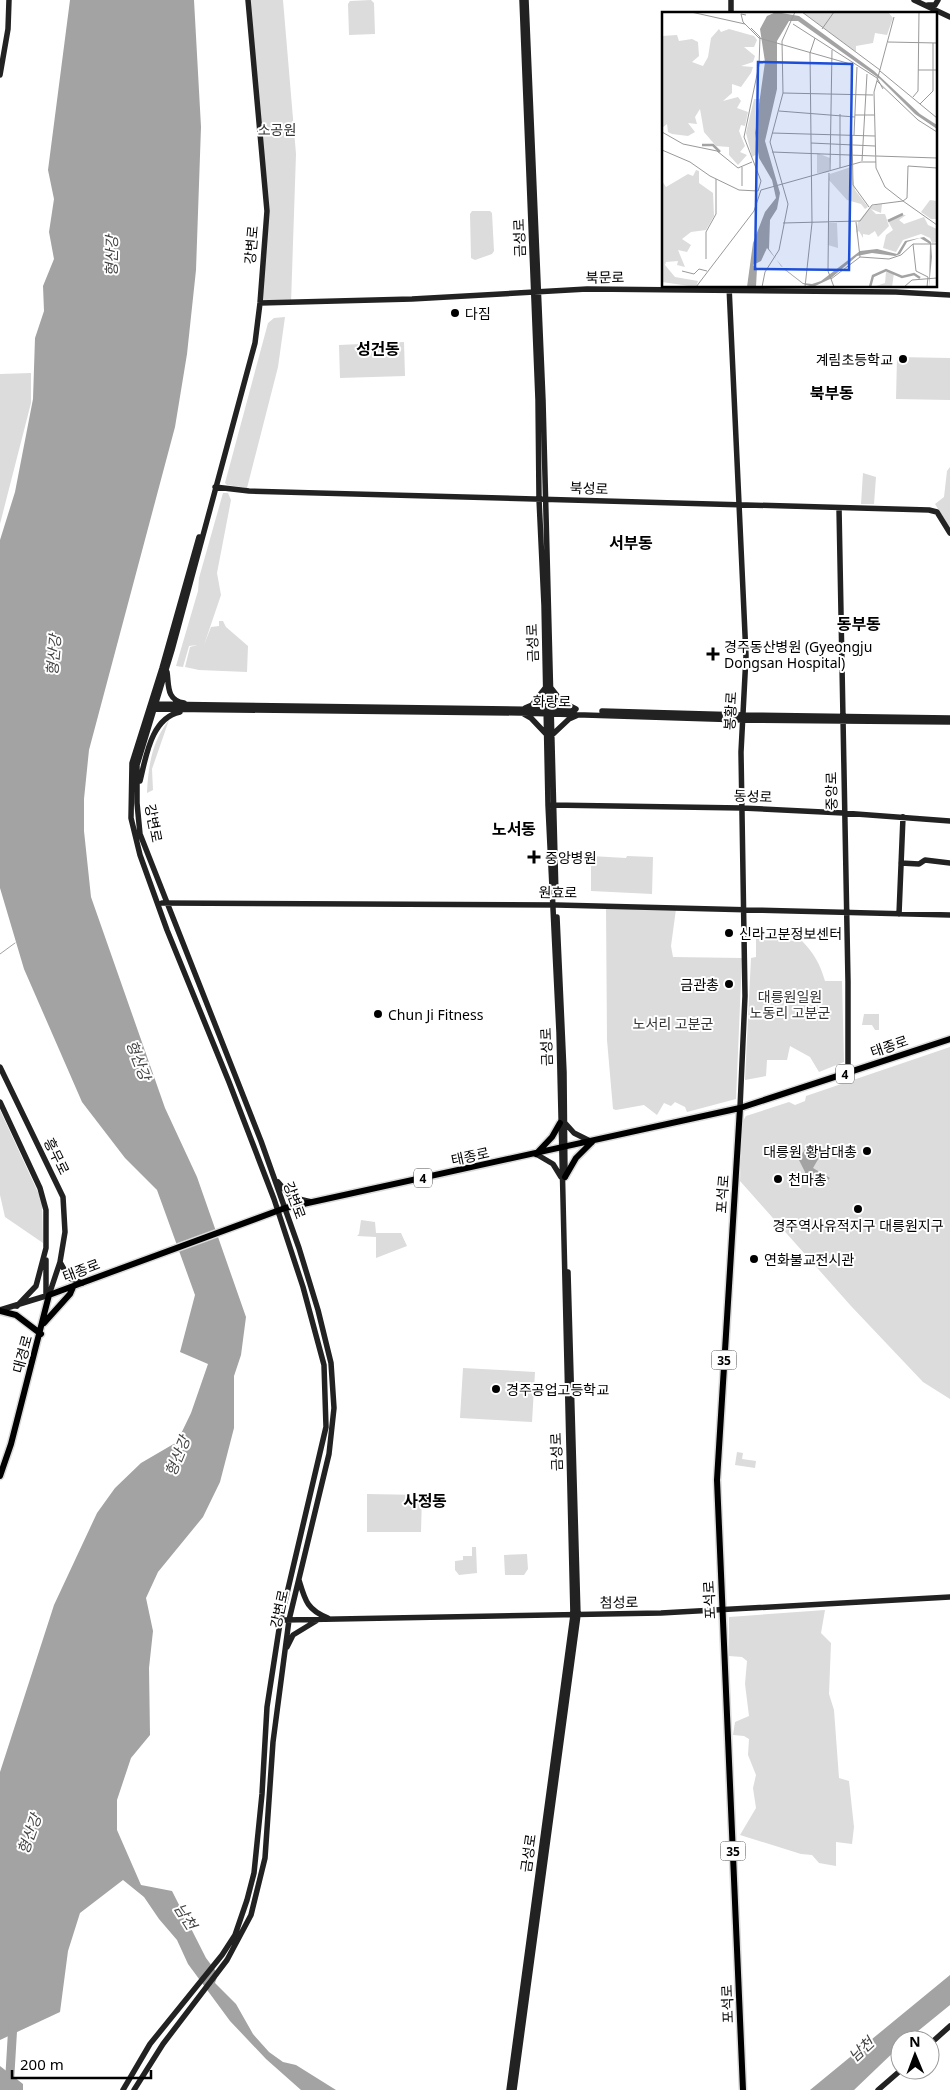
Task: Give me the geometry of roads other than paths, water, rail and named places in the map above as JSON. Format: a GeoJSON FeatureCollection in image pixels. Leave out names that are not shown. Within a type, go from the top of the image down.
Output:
{"type":"FeatureCollection","features":[{"type":"Feature","properties":{"kind":"main road","name":"태종로"},"geometry":{"type":"LineString","coordinates":[[48,1297],[270,1212],[740,1108],[950,1038]]}},
{"type":"Feature","properties":{"kind":"main road","name":"포석로"},"geometry":{"type":"LineString","coordinates":[[740,1108],[717,1480],[743,2090]]}},
{"type":"Feature","properties":{"kind":"main road"},"geometry":{"type":"LineString","coordinates":[[536,1154],[563,1123]]}},
{"type":"Feature","properties":{"kind":"main road"},"geometry":{"type":"LineString","coordinates":[[563,1177],[576,1158],[592,1142]]}},
{"type":"Feature","properties":{"kind":"main road"},"geometry":{"type":"LineString","coordinates":[[43,1324],[70,1294],[73,1286]]}},
{"type":"Feature","properties":{"kind":"main road","name":"대경로"},"geometry":{"type":"LineString","coordinates":[[0,1476],[12,1444],[41,1334],[48,1297]]}},
{"type":"Feature","properties":{"kind":"main road"},"geometry":{"type":"LineString","coordinates":[[0,1310],[20,1318],[41,1334]]}},
{"type":"Feature","properties":{"kind":"street"},"geometry":{"type":"LineString","coordinates":[[0,75],[8,30],[9,0]]}},
{"type":"Feature","properties":{"kind":"street","name":"강변로"},"geometry":{"type":"LineString","coordinates":[[123,2090],[150,2044],[209,1974],[235,1935],[254,1873],[262,1794],[267,1707],[280,1620],[326,1426],[324,1365],[316,1332],[278,1210],[230,1082],[158,904],[132,829],[132,763],[166,670],[255,343],[267,211],[248,0]]}},
{"type":"Feature","properties":{"kind":"street","name":"금성로"},"geometry":{"type":"LineString","coordinates":[[522,0],[536,291]]}},
{"type":"Feature","properties":{"kind":"street","name":"금성로"},"geometry":{"type":"LineString","coordinates":[[514,2090],[576,1615],[563,1123],[544,605],[526,0]]}},
{"type":"Feature","properties":{"kind":"street"},"geometry":{"type":"LineString","coordinates":[[915,1],[931,6],[935,5],[938,0]]}},
{"type":"Feature","properties":{"kind":"street"},"geometry":{"type":"LineString","coordinates":[[915,1],[938,12]]}},
{"type":"Feature","properties":{"kind":"street"},"geometry":{"type":"LineString","coordinates":[[940,13],[950,12]]}},
{"type":"Feature","properties":{"kind":"street"},"geometry":{"type":"LineString","coordinates":[[940,13],[950,17]]}},
{"type":"Feature","properties":{"kind":"street","name":"북문로"},"geometry":{"type":"LineString","coordinates":[[260,303],[431,298],[536,291],[729,288],[950,295]]}},
{"type":"Feature","properties":{"kind":"street","name":"봉황로"},"geometry":{"type":"LineString","coordinates":[[729,288],[738,505],[746,630],[742,808],[745,1008],[740,1108]]}},
{"type":"Feature","properties":{"kind":"street","name":"강변로"},"geometry":{"type":"LineString","coordinates":[[134,2090],[163,2044],[192,2008],[240,1940],[251,1915],[265,1858],[273,1742],[289,1620],[329,1454],[334,1408],[331,1363],[318,1310],[285,1208],[140,834],[133,803],[137,791],[138,765],[152,707],[210,494],[215,488]]}},
{"type":"Feature","properties":{"kind":"street","name":"북성로"},"geometry":{"type":"LineString","coordinates":[[215,488],[241,491],[934,510],[950,533]]}},
{"type":"Feature","properties":{"kind":"street","name":"금성로"},"geometry":{"type":"LineString","coordinates":[[541,499],[549,614],[548,687]]}},
{"type":"Feature","properties":{"kind":"street","name":"중앙로"},"geometry":{"type":"LineString","coordinates":[[839,508],[843,813],[847,912],[848,1073]]}},
{"type":"Feature","properties":{"kind":"street"},"geometry":{"type":"LineString","coordinates":[[166,670],[167,687],[171,696],[179,702],[194,705]]}},
{"type":"Feature","properties":{"kind":"street"},"geometry":{"type":"LineString","coordinates":[[548,687],[562,702],[582,712],[568,720],[550,735],[523,711],[532,705],[548,687]]}},
{"type":"Feature","properties":{"kind":"street","name":"화랑로"},"geometry":{"type":"LineString","coordinates":[[152,707],[194,705],[297,709]]}},
{"type":"Feature","properties":{"kind":"street","name":"화랑로"},"geometry":{"type":"LineString","coordinates":[[152,707],[199,710],[549,711],[743,718],[950,722]]}},
{"type":"Feature","properties":{"kind":"street"},"geometry":{"type":"LineString","coordinates":[[137,791],[147,751],[159,725],[170,714],[199,710]]}},
{"type":"Feature","properties":{"kind":"street","name":"화랑로"},"geometry":{"type":"LineString","coordinates":[[842,719],[950,718]]}},
{"type":"Feature","properties":{"kind":"street","name":"동성로"},"geometry":{"type":"LineString","coordinates":[[551,805],[742,808],[950,821]]}},
{"type":"Feature","properties":{"kind":"street"},"geometry":{"type":"LineString","coordinates":[[899,914],[902,817]]}},
{"type":"Feature","properties":{"kind":"street"},"geometry":{"type":"LineString","coordinates":[[901,863],[919,864],[924,860],[950,863]]}},
{"type":"Feature","properties":{"kind":"street","name":"원효로"},"geometry":{"type":"LineString","coordinates":[[158,904],[166,902],[555,905],[950,916]]}},
{"type":"Feature","properties":{"kind":"street","name":"흥무로"},"geometry":{"type":"LineString","coordinates":[[0,1067],[63,1197],[65,1232],[60,1262],[48,1297]]}},
{"type":"Feature","properties":{"kind":"street","name":"흥무로"},"geometry":{"type":"LineString","coordinates":[[0,1102],[44,1200],[48,1297]]}},
{"type":"Feature","properties":{"kind":"street"},"geometry":{"type":"LineString","coordinates":[[563,1123],[574,1133],[592,1142]]}},
{"type":"Feature","properties":{"kind":"street"},"geometry":{"type":"LineString","coordinates":[[536,1154],[553,1164],[563,1177]]}},
{"type":"Feature","properties":{"kind":"street"},"geometry":{"type":"LineString","coordinates":[[273,1174],[291,1197],[311,1202]]}},
{"type":"Feature","properties":{"kind":"street","name":"흥무로"},"geometry":{"type":"LineString","coordinates":[[17,1306],[36,1286],[46,1248]]}},
{"type":"Feature","properties":{"kind":"street","name":"흥무로"},"geometry":{"type":"LineString","coordinates":[[60,1262],[63,1272],[69,1278],[82,1283]]}},
{"type":"Feature","properties":{"kind":"street","name":"태종로"},"geometry":{"type":"LineString","coordinates":[[0,1310],[48,1297]]}},
{"type":"Feature","properties":{"kind":"street"},"geometry":{"type":"LineString","coordinates":[[324,1365],[331,1363]]}},
{"type":"Feature","properties":{"kind":"street"},"geometry":{"type":"LineString","coordinates":[[320,1452],[329,1454]]}},
{"type":"Feature","properties":{"kind":"street"},"geometry":{"type":"LineString","coordinates":[[298,1578],[303,1597],[316,1613],[332,1620]]}},
{"type":"Feature","properties":{"kind":"street","name":"첨성로"},"geometry":{"type":"LineString","coordinates":[[280,1620],[722,1611],[950,1597]]}},
{"type":"Feature","properties":{"kind":"street","name":"금성로"},"geometry":{"type":"LineString","coordinates":[[509,2090],[576,1615]]}},
{"type":"Feature","properties":{"kind":"street"},"geometry":{"type":"LineString","coordinates":[[284,1654],[293,1635],[302,1627],[318,1620]]}},
{"type":"Feature","properties":{"kind":"street"},"geometry":{"type":"LineString","coordinates":[[940,2035],[950,2026]]}},
{"type":"Feature","properties":{"kind":"street"},"geometry":{"type":"LineString","coordinates":[[878,2090],[890,2079]]}},
{"type":"Feature","properties":{"kind":"water"},"geometry":{"type":"Polygon","coordinates":[[[70,0],[194,0],[201,127],[196,270],[187,354],[175,427],[89,750],[84,799],[84,831],[91,897],[165,1108],[197,1177],[246,1317],[241,1355],[234,1376],[234,1428],[220,1482],[203,1517],[158,1572],[146,1598],[153,1631],[149,1668],[150,1735],[131,1758],[117,1800],[117,1830],[141,1885],[172,1891],[206,1958],[218,1974],[215,1983],[236,2004],[253,2034],[269,2052],[283,2062],[296,2065],[336,2090],[301,2090],[266,2059],[230,2021],[188,1964],[177,1940],[144,1897],[123,1880],[80,1913],[68,1951],[60,2012],[0,2040],[0,1772],[54,1605],[97,1513],[115,1488],[141,1463],[177,1442],[191,1413],[208,1364],[180,1352],[195,1295],[157,1190],[125,1158],[82,1102],[24,969],[0,888],[0,540],[15,492],[33,399],[35,338],[44,311],[43,286],[54,259],[49,232],[54,199],[48,170],[70,0]]]}},
{"type":"Feature","properties":{"kind":"water"},"geometry":{"type":"Polygon","coordinates":[[[811,1143],[823,1151],[813,1168],[830,1178],[827,1181],[810,1181],[805,1176],[798,1158],[811,1143]]]}},
{"type":"Feature","properties":{"kind":"water","name":"남천"},"geometry":{"type":"Polygon","coordinates":[[[950,1975],[950,2005],[919,2030],[890,2030],[890,2056],[854,2090],[810,2090],[950,1975]]]}},
{"type":"Feature","properties":{"kind":"water"},"geometry":{"type":"Polygon","coordinates":[[[0,2066],[23,2084],[23,2090],[0,2090],[0,2066]]]}},
{"type":"Feature","properties":{"kind":"waterway"},"geometry":{"type":"LineString","coordinates":[[0,954],[15,943]]}},
{"type":"Feature","properties":{"kind":"waterway","name":"형산강"},"geometry":{"type":"LineString","coordinates":[[9,2090],[13,2023]]}},
{"type":"Feature","properties":{"kind":"place","name":"다짐"},"geometry":{"type":"Point","coordinates":[455,313]}},
{"type":"Feature","properties":{"kind":"place","name":"계림초등학교"},"geometry":{"type":"Point","coordinates":[903,359]}},
{"type":"Feature","properties":{"kind":"place","name":"경주동산병원 (Gyeongju Dongsan Hospital)"},"geometry":{"type":"Point","coordinates":[713,654]}},
{"type":"Feature","properties":{"kind":"place","name":"중앙병원"},"geometry":{"type":"Point","coordinates":[534,857]}},
{"type":"Feature","properties":{"kind":"place","name":"신라고분정보센터"},"geometry":{"type":"Point","coordinates":[729,933]}},
{"type":"Feature","properties":{"kind":"place","name":"금관총"},"geometry":{"type":"Point","coordinates":[729,984]}},
{"type":"Feature","properties":{"kind":"place","name":"Chun Ji Fitness"},"geometry":{"type":"Point","coordinates":[378,1014]}},
{"type":"Feature","properties":{"kind":"place","name":"대릉원 황남대총"},"geometry":{"type":"Point","coordinates":[867,1151]}},
{"type":"Feature","properties":{"kind":"place","name":"천마총"},"geometry":{"type":"Point","coordinates":[778,1179]}},
{"type":"Feature","properties":{"kind":"place","name":"경주역사유적지구 대릉원지구"},"geometry":{"type":"Point","coordinates":[858,1209]}},
{"type":"Feature","properties":{"kind":"place","name":"연화불교전시관"},"geometry":{"type":"Point","coordinates":[754,1259]}},
{"type":"Feature","properties":{"kind":"place","name":"경주공업고등학교"},"geometry":{"type":"Point","coordinates":[496,1389]}},
{"type":"Feature","properties":{"kind":"district","name":"성건동"},"geometry":{"type":"Point","coordinates":[378,349]}},
{"type":"Feature","properties":{"kind":"district","name":"북부동"},"geometry":{"type":"Point","coordinates":[832,393]}},
{"type":"Feature","properties":{"kind":"district","name":"서부동"},"geometry":{"type":"Point","coordinates":[631,543]}},
{"type":"Feature","properties":{"kind":"district","name":"동부동"},"geometry":{"type":"Point","coordinates":[859,624]}},
{"type":"Feature","properties":{"kind":"district","name":"노서동"},"geometry":{"type":"Point","coordinates":[514,829]}},
{"type":"Feature","properties":{"kind":"district","name":"사정동"},"geometry":{"type":"Point","coordinates":[425,1501]}},
{"type":"Feature","properties":{"kind":"park label","name":"소공원"},"geometry":{"type":"Point","coordinates":[277,129]}},
{"type":"Feature","properties":{"kind":"park label","name":"대릉원일원 노동리 고분군"},"geometry":{"type":"Point","coordinates":[790,1004]}},
{"type":"Feature","properties":{"kind":"park label","name":"노서리 고분군"},"geometry":{"type":"Point","coordinates":[673,1023]}}]}
